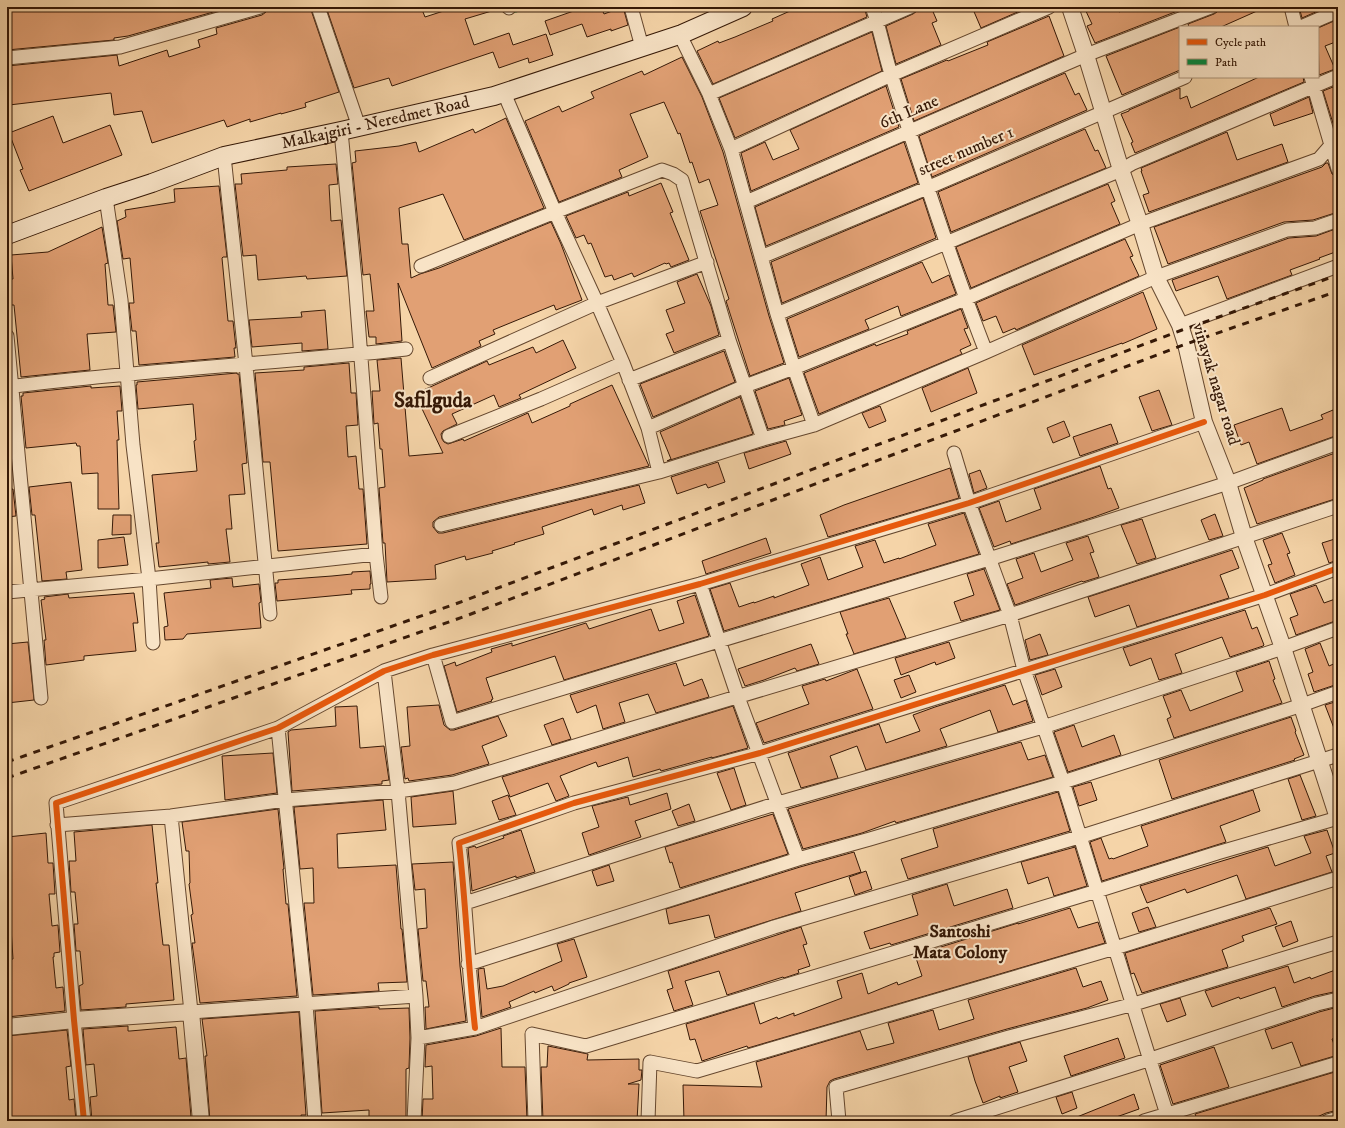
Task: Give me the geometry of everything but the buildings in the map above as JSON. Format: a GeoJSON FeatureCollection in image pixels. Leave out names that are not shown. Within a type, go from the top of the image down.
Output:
{"type":"FeatureCollection","features":[{"type":"Feature","properties":{"kind":"main road","name":"Malkajgiri - Neredmet Road"},"geometry":{"type":"LineString","coordinates":[[8,231],[152,183],[224,156],[359,127],[504,93],[680,35],[743,7]]}},
{"type":"Feature","properties":{"kind":"street"},"geometry":{"type":"LineString","coordinates":[[7,58],[120,46],[260,7]]}},
{"type":"Feature","properties":{"kind":"street"},"geometry":{"type":"LineString","coordinates":[[318,7],[359,127]]}},
{"type":"Feature","properties":{"kind":"street"},"geometry":{"type":"LineString","coordinates":[[631,7],[642,47]]}},
{"type":"Feature","properties":{"kind":"street"},"geometry":{"type":"LineString","coordinates":[[872,7],[878,21],[891,75],[927,188],[965,299],[986,352]]}},
{"type":"Feature","properties":{"kind":"street"},"geometry":{"type":"LineString","coordinates":[[708,94],[910,7]]}},
{"type":"Feature","properties":{"kind":"street"},"geometry":{"type":"LineString","coordinates":[[731,149],[891,75],[1049,7]]}},
{"type":"Feature","properties":{"kind":"street","name":"vinayak nagar road"},"geometry":{"type":"LineString","coordinates":[[1070,7],[1156,277],[1180,325],[1186,344],[1204,422],[1228,483],[1244,537],[1283,648],[1338,818]]}},
{"type":"Feature","properties":{"kind":"street","name":"6th Lane"},"geometry":{"type":"LineString","coordinates":[[746,202],[1086,55],[1210,7]]}},
{"type":"Feature","properties":{"kind":"street"},"geometry":{"type":"LineString","coordinates":[[1291,7],[1296,26]]}},
{"type":"Feature","properties":{"kind":"street"},"geometry":{"type":"LineString","coordinates":[[1303,26],[1338,11]]}},
{"type":"Feature","properties":{"kind":"street"},"geometry":{"type":"LineString","coordinates":[[680,35],[708,94],[731,149],[777,314],[814,425]]}},
{"type":"Feature","properties":{"kind":"street"},"geometry":{"type":"LineString","coordinates":[[777,314],[1121,170],[1133,163],[1312,82],[1338,76]]}},
{"type":"Feature","properties":{"kind":"street","name":"street number 1"},"geometry":{"type":"LineString","coordinates":[[761,257],[927,188],[1183,78]]}},
{"type":"Feature","properties":{"kind":"street"},"geometry":{"type":"LineString","coordinates":[[1312,82],[1335,143],[1338,169]]}},
{"type":"Feature","properties":{"kind":"street"},"geometry":{"type":"LineString","coordinates":[[504,93],[555,212],[598,303],[623,363],[648,428],[660,472]]}},
{"type":"Feature","properties":{"kind":"street"},"geometry":{"type":"LineString","coordinates":[[341,131],[355,280],[376,554],[381,597]]}},
{"type":"Feature","properties":{"kind":"street"},"geometry":{"type":"LineString","coordinates":[[648,428],[745,386],[794,368],[965,299],[1140,224],[1319,159],[1335,143]]}},
{"type":"Feature","properties":{"kind":"street"},"geometry":{"type":"LineString","coordinates":[[224,156],[270,614]]}},
{"type":"Feature","properties":{"kind":"street"},"geometry":{"type":"LineString","coordinates":[[421,266],[662,170],[673,174],[682,180],[729,340],[763,439]]}},
{"type":"Feature","properties":{"kind":"street"},"geometry":{"type":"LineString","coordinates":[[106,198],[121,300],[133,445],[149,579],[153,643]]}},
{"type":"Feature","properties":{"kind":"street"},"geometry":{"type":"LineString","coordinates":[[441,525],[660,472],[763,439],[814,425],[986,352],[1156,277],[1287,230],[1315,228],[1338,220]]}},
{"type":"Feature","properties":{"kind":"street"},"geometry":{"type":"LineString","coordinates":[[430,378],[598,303],[707,262]]}},
{"type":"Feature","properties":{"kind":"street"},"geometry":{"type":"LineString","coordinates":[[1180,325],[1338,266]]}},
{"type":"Feature","properties":{"kind":"street"},"geometry":{"type":"LineString","coordinates":[[7,336],[10,386],[32,590],[41,698]]}},
{"type":"Feature","properties":{"kind":"street"},"geometry":{"type":"LineString","coordinates":[[629,380],[729,340]]}},
{"type":"Feature","properties":{"kind":"street"},"geometry":{"type":"LineString","coordinates":[[10,386],[406,349]]}},
{"type":"Feature","properties":{"kind":"street"},"geometry":{"type":"LineString","coordinates":[[449,436],[623,363]]}},
{"type":"Feature","properties":{"kind":"street"},"geometry":{"type":"LineString","coordinates":[[84,1121],[56,803],[278,728],[384,671],[433,655],[700,584],[969,503],[1204,422]]}},
{"type":"Feature","properties":{"kind":"street"},"geometry":{"type":"LineString","coordinates":[[433,655],[452,722],[989,559],[1228,483],[1338,443]]}},
{"type":"Feature","properties":{"kind":"street"},"geometry":{"type":"LineString","coordinates":[[954,453],[969,503],[1010,615],[1024,670],[1063,782],[1079,837],[1134,1004],[1169,1117]]}},
{"type":"Feature","properties":{"kind":"street"},"geometry":{"type":"LineString","coordinates":[[57,825],[171,816],[285,800],[398,791],[455,783],[630,728],[1010,615],[1338,506]]}},
{"type":"Feature","properties":{"kind":"street"},"geometry":{"type":"LineString","coordinates":[[7,592],[149,579],[376,554]]}},
{"type":"Feature","properties":{"kind":"street"},"geometry":{"type":"LineString","coordinates":[[475,1028],[468,964],[465,903],[459,843],[574,803],[760,753],[1265,595],[1338,568]]}},
{"type":"Feature","properties":{"kind":"street"},"geometry":{"type":"LineString","coordinates":[[700,584],[738,697],[798,858]]}},
{"type":"Feature","properties":{"kind":"street"},"geometry":{"type":"LineString","coordinates":[[465,903],[778,803],[1043,727],[1283,648],[1338,628]]}},
{"type":"Feature","properties":{"kind":"street"},"geometry":{"type":"LineString","coordinates":[[384,671],[398,791],[416,996],[418,1038],[414,1121]]}},
{"type":"Feature","properties":{"kind":"street"},"geometry":{"type":"LineString","coordinates":[[468,964],[798,858],[870,839],[1063,782],[1338,692]]}},
{"type":"Feature","properties":{"kind":"street"},"geometry":{"type":"LineString","coordinates":[[278,728],[306,1004],[315,1121]]}},
{"type":"Feature","properties":{"kind":"street"},"geometry":{"type":"LineString","coordinates":[[418,1038],[475,1028],[774,927],[1079,837],[1338,755]]}},
{"type":"Feature","properties":{"kind":"street"},"geometry":{"type":"LineString","coordinates":[[171,816],[201,1121]]}},
{"type":"Feature","properties":{"kind":"street"},"geometry":{"type":"LineString","coordinates":[[535,1121],[532,1034],[586,1046],[1097,891],[1217,853],[1338,818]]}},
{"type":"Feature","properties":{"kind":"street"},"geometry":{"type":"LineString","coordinates":[[648,1121],[650,1062],[697,1071],[1115,948],[1338,878]]}},
{"type":"Feature","properties":{"kind":"street"},"geometry":{"type":"LineString","coordinates":[[839,1121],[836,1087],[1009,1037],[1134,1004],[1338,942]]}},
{"type":"Feature","properties":{"kind":"street"},"geometry":{"type":"LineString","coordinates":[[7,1027],[74,1020],[416,996]]}},
{"type":"Feature","properties":{"kind":"street"},"geometry":{"type":"LineString","coordinates":[[955,1121],[1151,1059],[1317,1004],[1338,999]]}},
{"type":"Feature","properties":{"kind":"street"},"geometry":{"type":"LineString","coordinates":[[1144,1121],[1169,1117],[1338,1063]]}},
{"type":"Feature","properties":{"kind":"street"},"geometry":{"type":"LineString","coordinates":[[1328,1121],[1338,1118]]}},
{"type":"Feature","properties":{"kind":"railway"},"geometry":{"type":"LineString","coordinates":[[7,762],[458,603],[1182,330],[1338,275]]}},
{"type":"Feature","properties":{"kind":"railway"},"geometry":{"type":"LineString","coordinates":[[7,778],[463,617],[1186,344],[1338,291]]}},
{"type":"Feature","properties":{"kind":"marked path"},"geometry":{"type":"LineString","coordinates":[[509,8],[516,10],[524,7]]}},
{"type":"Feature","properties":{"kind":"cycle path"},"geometry":{"type":"LineString","coordinates":[[84,1121],[56,803],[278,728],[384,671],[433,655],[700,584],[969,503],[1204,422]]}},
{"type":"Feature","properties":{"kind":"cycle path"},"geometry":{"type":"LineString","coordinates":[[475,1028],[459,843],[574,803],[760,753],[1265,595],[1338,568]]}},
{"type":"Feature","properties":{"kind":"district","name":"Safilguda"},"geometry":{"type":"Point","coordinates":[433,401]}},
{"type":"Feature","properties":{"kind":"district","name":"Santoshi Mata Colony"},"geometry":{"type":"Point","coordinates":[960,942]}}]}
